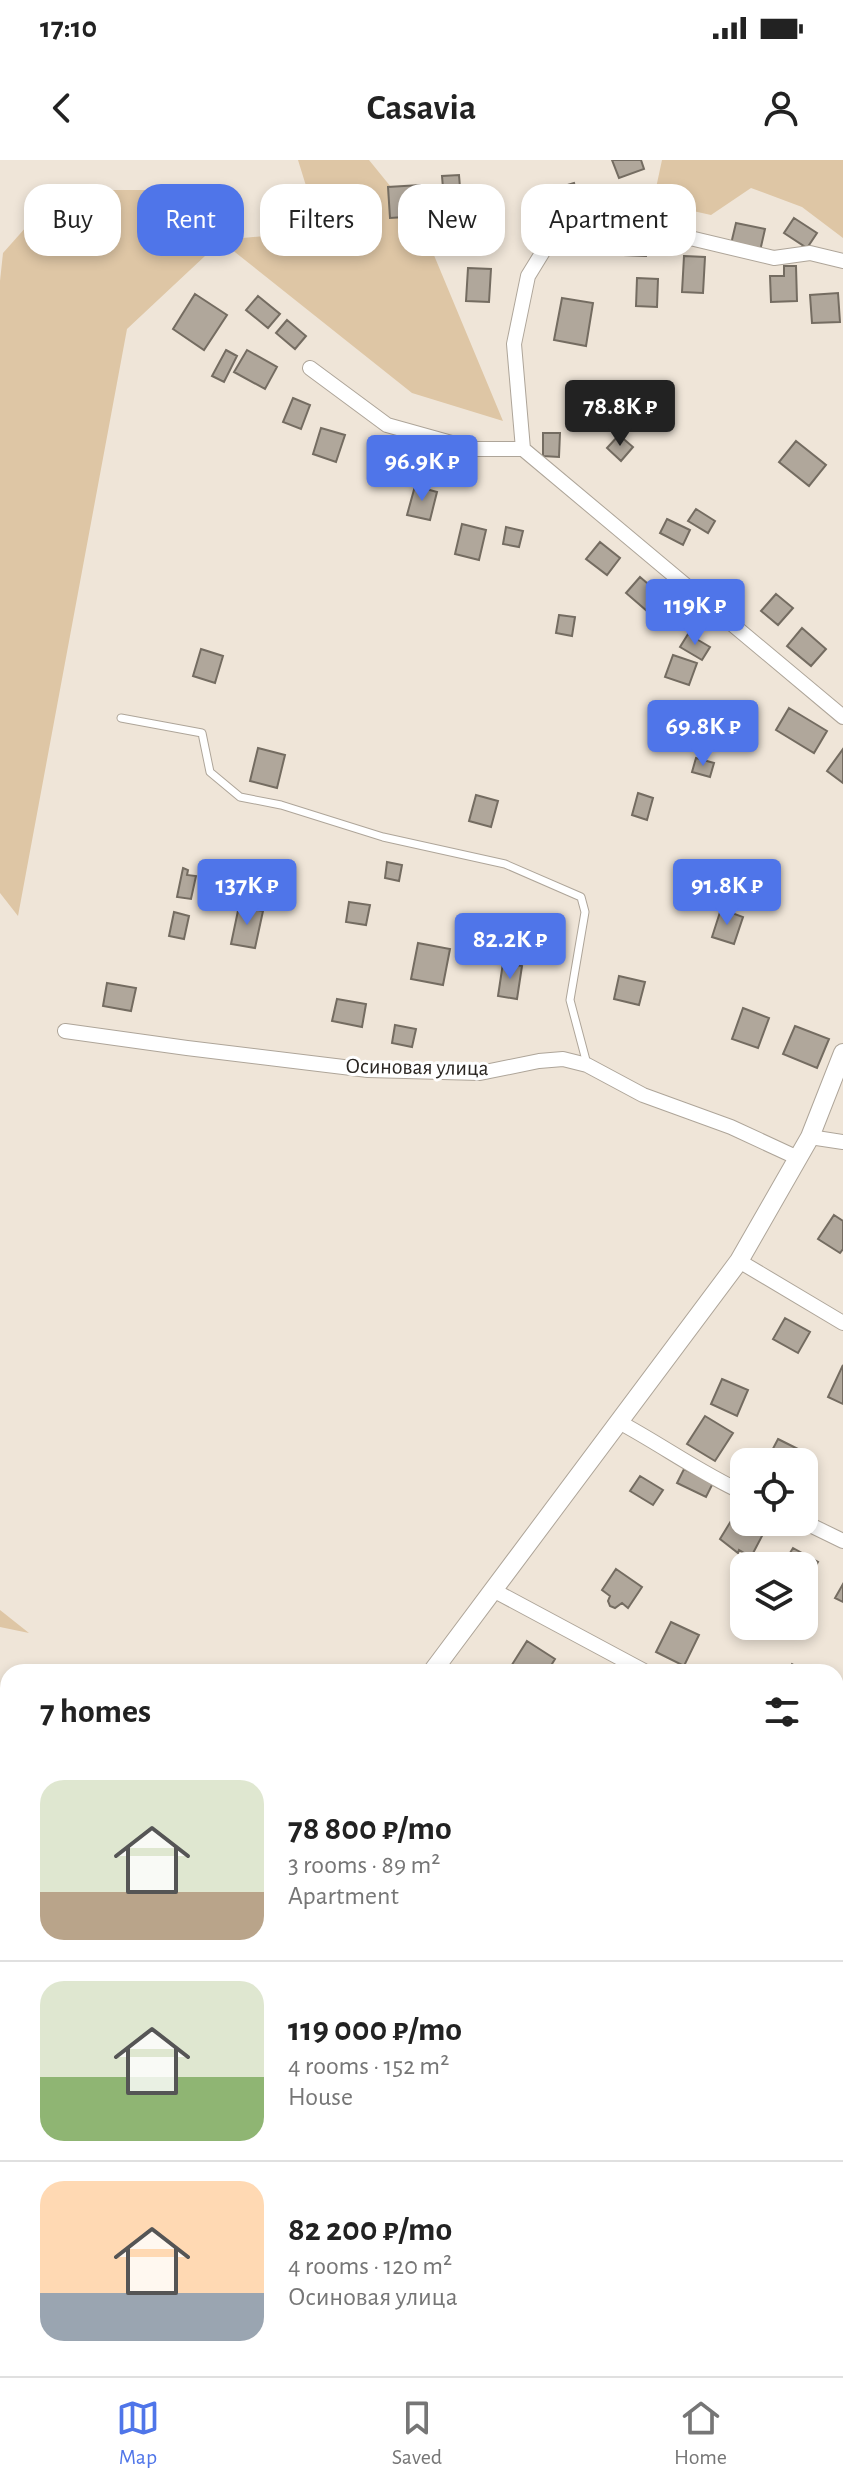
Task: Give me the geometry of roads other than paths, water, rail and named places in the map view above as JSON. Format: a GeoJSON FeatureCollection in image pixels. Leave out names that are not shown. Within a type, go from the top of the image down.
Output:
{"type":"FeatureCollection","features":[{"type":"Feature","properties":{"kind":"street"},"geometry":{"type":"LineString","coordinates":[[523,449],[514,344],[528,276],[555,232],[592,214],[626,218],[665,232],[774,258],[810,253],[843,261]]}},
{"type":"Feature","properties":{"kind":"street"},"geometry":{"type":"LineString","coordinates":[[310,368],[387,425],[473,449],[523,449],[843,717]]}},
{"type":"Feature","properties":{"kind":"street","name":"Осиновая улица"},"geometry":{"type":"LineString","coordinates":[[65,1031],[368,1070],[480,1073],[563,1059],[587,1065],[643,1095],[731,1127],[798,1158]]}},
{"type":"Feature","properties":{"kind":"street"},"geometry":{"type":"LineString","coordinates":[[438,1664],[739,1261],[810,1137],[843,1053]]}},
{"type":"Feature","properties":{"kind":"street"},"geometry":{"type":"LineString","coordinates":[[810,1137],[843,1142]]}},
{"type":"Feature","properties":{"kind":"street"},"geometry":{"type":"LineString","coordinates":[[739,1261],[843,1323]]}},
{"type":"Feature","properties":{"kind":"street"},"geometry":{"type":"LineString","coordinates":[[619,1422],[730,1487]]}},
{"type":"Feature","properties":{"kind":"street"},"geometry":{"type":"LineString","coordinates":[[818,1529],[843,1541]]}},
{"type":"Feature","properties":{"kind":"street"},"geometry":{"type":"LineString","coordinates":[[493,1590],[631,1664]]}},
{"type":"Feature","properties":{"kind":"lane"},"geometry":{"type":"LineString","coordinates":[[121,718],[202,733],[210,772],[240,797],[281,805],[383,837],[505,864],[581,897],[585,912],[570,1000],[587,1065]]}}]}
